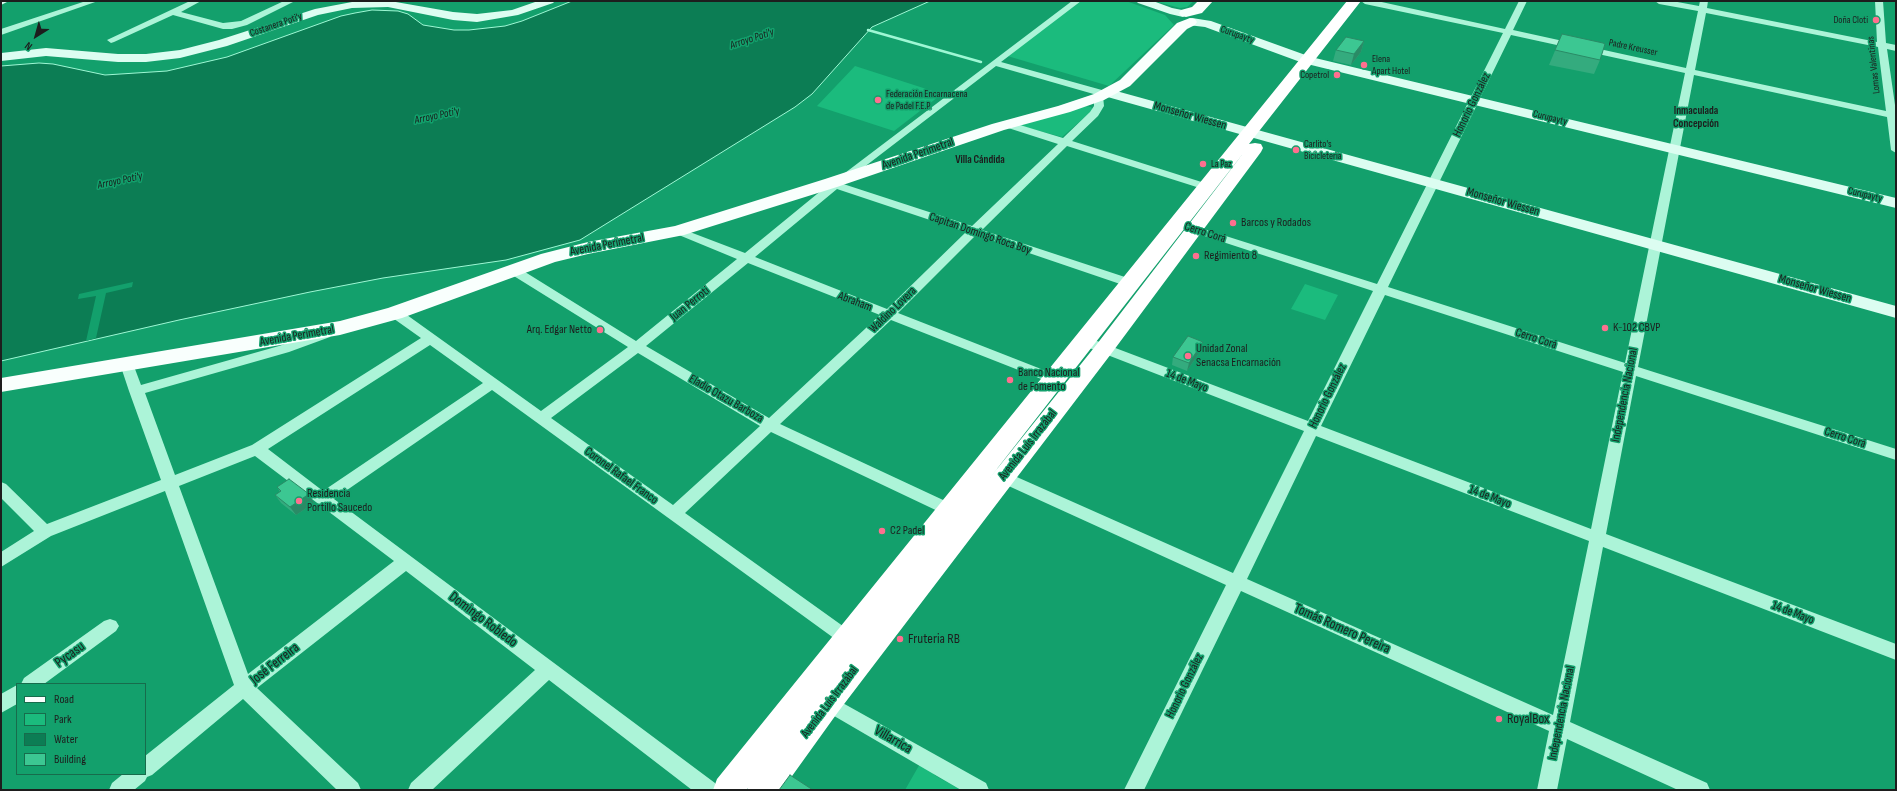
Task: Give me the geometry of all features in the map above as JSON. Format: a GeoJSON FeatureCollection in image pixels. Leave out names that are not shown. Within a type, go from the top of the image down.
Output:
{"type":"FeatureCollection","features":[{"type":"Feature","properties":{"kind":"highway"},"geometry":{"type":"LineString","coordinates":[[1315,61],[1354,1]]}},
{"type":"Feature","properties":{"kind":"highway"},"geometry":{"type":"LineString","coordinates":[[728,790],[817,697],[848,639],[950,510],[993,473],[1054,379],[1094,345],[1130,284],[1186,227],[1207,186],[1257,134],[1315,61],[1368,1]]}},
{"type":"Feature","properties":{"kind":"highway","name":"Avenida Luis Irrazábal"},"geometry":{"type":"LineString","coordinates":[[763,790],[817,697],[1094,345],[1257,134]]}},
{"type":"Feature","properties":{"kind":"main road","name":"Avenida Perimetral"},"geometry":{"type":"LineString","coordinates":[[1,385],[340,328],[395,313],[513,270],[575,250],[678,231],[836,182],[1006,124],[1064,110],[1105,95],[1125,83],[1190,17]]}},
{"type":"Feature","properties":{"kind":"street"},"geometry":{"type":"LineString","coordinates":[[1,32],[94,1]]}},
{"type":"Feature","properties":{"kind":"street"},"geometry":{"type":"LineString","coordinates":[[172,12],[223,26],[232,26],[291,1]]}},
{"type":"Feature","properties":{"kind":"street","name":"Juan Perroti"},"geometry":{"type":"LineString","coordinates":[[541,418],[637,347],[746,259],[836,182],[910,128],[1077,1]]}},
{"type":"Feature","properties":{"kind":"street","name":"Curupayty"},"geometry":{"type":"LineString","coordinates":[[1142,1],[1315,61],[1896,203]]}},
{"type":"Feature","properties":{"kind":"street","name":"Padre Kreusser"},"geometry":{"type":"LineString","coordinates":[[1368,1],[1894,116]]}},
{"type":"Feature","properties":{"kind":"street","name":"Honorio González"},"geometry":{"type":"LineString","coordinates":[[1134,790],[1523,1]]}},
{"type":"Feature","properties":{"kind":"street"},"geometry":{"type":"LineString","coordinates":[[1659,1],[1703,5],[1896,48]]}},
{"type":"Feature","properties":{"kind":"street","name":"Lomas Valentinas"},"geometry":{"type":"LineString","coordinates":[[1879,1],[1882,45],[1894,116],[1896,150]]}},
{"type":"Feature","properties":{"kind":"street"},"geometry":{"type":"LineString","coordinates":[[111,40],[172,12],[190,2]]}},
{"type":"Feature","properties":{"kind":"street","name":"Costanera Poti'y"},"geometry":{"type":"LineString","coordinates":[[1,57],[46,52],[118,58],[146,58],[180,54],[223,43],[315,12],[352,5],[388,4],[453,16],[477,18],[514,13],[543,2]]}},
{"type":"Feature","properties":{"kind":"street","name":"Independencia Nacional"},"geometry":{"type":"LineString","coordinates":[[1547,790],[1703,5]]}},
{"type":"Feature","properties":{"kind":"street"},"geometry":{"type":"LineString","coordinates":[[994,63],[1105,95]]}},
{"type":"Feature","properties":{"kind":"street","name":"Monseñor Wiessen"},"geometry":{"type":"LineString","coordinates":[[1105,95],[1257,134],[1896,312]]}},
{"type":"Feature","properties":{"kind":"street","name":"Waldino Lovera"},"geometry":{"type":"LineString","coordinates":[[674,514],[888,315],[1094,114],[1105,95]]}},
{"type":"Feature","properties":{"kind":"street"},"geometry":{"type":"LineString","coordinates":[[1006,124],[1207,186]]}},
{"type":"Feature","properties":{"kind":"street","name":"Capitan Domingo Roca Boy"},"geometry":{"type":"LineString","coordinates":[[836,182],[973,232],[1130,284]]}},
{"type":"Feature","properties":{"kind":"street","name":"Cerro Corá"},"geometry":{"type":"LineString","coordinates":[[1186,227],[1896,455]]}},
{"type":"Feature","properties":{"kind":"street","name":"Abraham"},"geometry":{"type":"LineString","coordinates":[[678,231],[888,315],[1054,379]]}},
{"type":"Feature","properties":{"kind":"street","name":"Eladio Otazu Barboza"},"geometry":{"type":"LineString","coordinates":[[513,270],[637,347],[770,424],[950,510]]}},
{"type":"Feature","properties":{"kind":"street","name":"Coronel Rafael Franco"},"geometry":{"type":"LineString","coordinates":[[395,313],[848,639]]}},
{"type":"Feature","properties":{"kind":"street"},"geometry":{"type":"LineString","coordinates":[[136,391],[284,349],[340,328]]}},
{"type":"Feature","properties":{"kind":"street"},"geometry":{"type":"LineString","coordinates":[[1,560],[45,532],[170,485],[257,450],[430,339]]}},
{"type":"Feature","properties":{"kind":"street","name":"14 de Mayo"},"geometry":{"type":"LineString","coordinates":[[1094,345],[1896,652]]}},
{"type":"Feature","properties":{"kind":"street"},"geometry":{"type":"LineString","coordinates":[[127,364],[244,688],[351,790]]}},
{"type":"Feature","properties":{"kind":"street"},"geometry":{"type":"LineString","coordinates":[[323,499],[493,383]]}},
{"type":"Feature","properties":{"kind":"street","name":"Domingo Robledo"},"geometry":{"type":"LineString","coordinates":[[257,450],[708,790]]}},
{"type":"Feature","properties":{"kind":"street","name":"Tomás Romero Pereira"},"geometry":{"type":"LineString","coordinates":[[993,473],[1700,790]]}},
{"type":"Feature","properties":{"kind":"street"},"geometry":{"type":"LineString","coordinates":[[1,488],[45,532]]}},
{"type":"Feature","properties":{"kind":"street","name":"José Ferreira"},"geometry":{"type":"LineString","coordinates":[[146,767],[406,561]]}},
{"type":"Feature","properties":{"kind":"street","name":"Pycasu"},"geometry":{"type":"LineString","coordinates":[[31,683],[110,626]]}},
{"type":"Feature","properties":{"kind":"street"},"geometry":{"type":"LineString","coordinates":[[418,790],[548,669]]}},
{"type":"Feature","properties":{"kind":"street"},"geometry":{"type":"LineString","coordinates":[[1,705],[16,694]]}},
{"type":"Feature","properties":{"kind":"street","name":"Villarrica"},"geometry":{"type":"LineString","coordinates":[[817,697],[978,790]]}},
{"type":"Feature","properties":{"kind":"street"},"geometry":{"type":"LineString","coordinates":[[119,790],[137,775]]}},
{"type":"Feature","properties":{"kind":"green space"},"geometry":{"type":"Polygon","coordinates":[[[1079,1],[1126,1],[1165,15],[1174,25],[1109,86],[1004,55],[1079,1]]]}},
{"type":"Feature","properties":{"kind":"green space"},"geometry":{"type":"Polygon","coordinates":[[[1154,1],[1194,1],[1187,7],[1180,8],[1154,1]]]}},
{"type":"Feature","properties":{"kind":"green space","name":"Federación Encarnacena de Padel F.E.P."},"geometry":{"type":"Polygon","coordinates":[[[855,66],[942,94],[894,131],[817,106],[855,66]]]}},
{"type":"Feature","properties":{"kind":"green space"},"geometry":{"type":"Polygon","coordinates":[[[1085,106],[1091,107],[1093,110],[1062,137],[1021,126],[1021,123],[1085,106]]]}},
{"type":"Feature","properties":{"kind":"green space"},"geometry":{"type":"Polygon","coordinates":[[[1305,284],[1338,295],[1325,320],[1291,309],[1305,284]]]}},
{"type":"Feature","properties":{"kind":"green space"},"geometry":{"type":"Polygon","coordinates":[[[921,762],[936,776],[961,790],[905,790],[921,762]]]}},
{"type":"Feature","properties":{"kind":"water","name":"Arroyo Poti'y"},"geometry":{"type":"Polygon","coordinates":[[[572,1],[930,1],[872,27],[812,94],[795,107],[580,240],[506,260],[383,278],[310,292],[179,320],[1,361],[1,66],[39,63],[53,64],[105,75],[167,71],[227,57],[341,16],[372,10],[398,11],[408,14],[423,25],[454,30],[469,30],[505,26],[522,21],[572,1]]]}},
{"type":"Feature","properties":{"kind":"pier"},"geometry":{"type":"Polygon","coordinates":[[[133,282],[132,287],[106,293],[96,338],[86,341],[96,296],[78,299],[79,294],[133,282]]]}},
{"type":"Feature","properties":{"kind":"building"},"geometry":{"type":"Polygon","coordinates":[[[1562,34],[1605,44],[1600,60],[1555,50],[1562,34]]]}},
{"type":"Feature","properties":{"kind":"building"},"geometry":{"type":"Polygon","coordinates":[[[1346,37],[1364,41],[1354,54],[1336,50],[1346,37]]]}},
{"type":"Feature","properties":{"kind":"building"},"geometry":{"type":"Polygon","coordinates":[[[1188,336],[1203,342],[1189,363],[1173,357],[1188,336]]]}},
{"type":"Feature","properties":{"kind":"building"},"geometry":{"type":"Polygon","coordinates":[[[289,479],[309,494],[290,507],[275,495],[281,491],[277,487],[289,479]]]}},
{"type":"Feature","properties":{"kind":"building"},"geometry":{"type":"Polygon","coordinates":[[[790,775],[813,790],[779,790],[790,775]]]}},
{"type":"Feature","properties":{"kind":"waterway"},"geometry":{"type":"LineString","coordinates":[[868,30],[981,62]]}},
{"type":"Feature","properties":{"kind":"place","name":"Doña Cloti"},"geometry":{"type":"Point","coordinates":[1876,20]}},
{"type":"Feature","properties":{"kind":"place","name":"Elena Apart Hotel"},"geometry":{"type":"Point","coordinates":[1364,65]}},
{"type":"Feature","properties":{"kind":"place","name":"Copetrol"},"geometry":{"type":"Point","coordinates":[1337,75]}},
{"type":"Feature","properties":{"kind":"place","name":"Federación Encarnacena de Padel F.E.P."},"geometry":{"type":"Point","coordinates":[878,100]}},
{"type":"Feature","properties":{"kind":"place","name":"Carlito's Bicicleteria"},"geometry":{"type":"Point","coordinates":[1296,150]}},
{"type":"Feature","properties":{"kind":"place","name":"La Paz"},"geometry":{"type":"Point","coordinates":[1203,164]}},
{"type":"Feature","properties":{"kind":"place","name":"Barcos y Rodados"},"geometry":{"type":"Point","coordinates":[1233,223]}},
{"type":"Feature","properties":{"kind":"place","name":"Regimiento 8"},"geometry":{"type":"Point","coordinates":[1196,256]}},
{"type":"Feature","properties":{"kind":"place","name":"K-102 CBVP"},"geometry":{"type":"Point","coordinates":[1605,328]}},
{"type":"Feature","properties":{"kind":"place","name":"Arq. Edgar Netto"},"geometry":{"type":"Point","coordinates":[600,330]}},
{"type":"Feature","properties":{"kind":"place","name":"Unidad Zonal Senacsa Encarnación"},"geometry":{"type":"Point","coordinates":[1188,356]}},
{"type":"Feature","properties":{"kind":"place","name":"Banco Nacional de Fomento"},"geometry":{"type":"Point","coordinates":[1010,380]}},
{"type":"Feature","properties":{"kind":"place","name":"Residencia Portillo Saucedo"},"geometry":{"type":"Point","coordinates":[299,501]}},
{"type":"Feature","properties":{"kind":"place","name":"C2 Padel"},"geometry":{"type":"Point","coordinates":[882,531]}},
{"type":"Feature","properties":{"kind":"place","name":"Fruteria RB"},"geometry":{"type":"Point","coordinates":[900,639]}},
{"type":"Feature","properties":{"kind":"place","name":"RoyalBox"},"geometry":{"type":"Point","coordinates":[1499,719]}},
{"type":"Feature","properties":{"kind":"district","name":"Inmaculada Concepción"},"geometry":{"type":"Point","coordinates":[1696,117]}},
{"type":"Feature","properties":{"kind":"district","name":"Villa Cándida"},"geometry":{"type":"Point","coordinates":[980,160]}}]}
